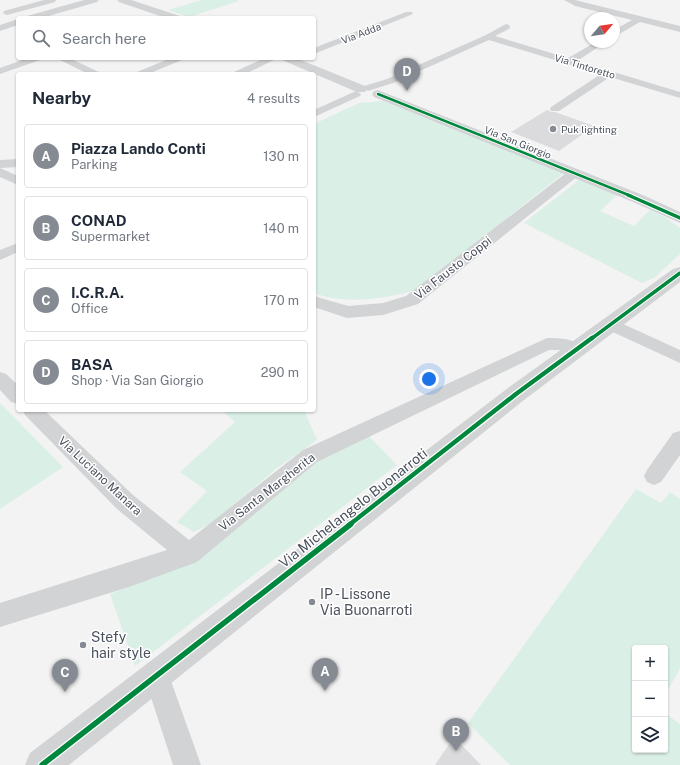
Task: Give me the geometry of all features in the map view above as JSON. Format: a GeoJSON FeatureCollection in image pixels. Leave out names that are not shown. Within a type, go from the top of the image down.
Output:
{"type":"FeatureCollection","features":[{"type":"Feature","properties":{"kind":"street"},"geometry":{"type":"LineString","coordinates":[[4,12],[52,0]]}},
{"type":"Feature","properties":{"kind":"street"},"geometry":{"type":"LineString","coordinates":[[39,16],[94,0]]}},
{"type":"Feature","properties":{"kind":"street"},"geometry":{"type":"LineString","coordinates":[[568,0],[578,4],[680,29]]}},
{"type":"Feature","properties":{"kind":"street"},"geometry":{"type":"LineString","coordinates":[[125,1],[170,16]]}},
{"type":"Feature","properties":{"kind":"street"},"geometry":{"type":"LineString","coordinates":[[4,12],[16,16]]}},
{"type":"Feature","properties":{"kind":"street","name":"Via Adda"},"geometry":{"type":"LineString","coordinates":[[316,51],[409,14]]}},
{"type":"Feature","properties":{"kind":"street"},"geometry":{"type":"LineString","coordinates":[[620,30],[639,19]]}},
{"type":"Feature","properties":{"kind":"street"},"geometry":{"type":"LineString","coordinates":[[0,28],[16,23]]}},
{"type":"Feature","properties":{"kind":"street"},"geometry":{"type":"LineString","coordinates":[[316,113],[489,37],[490,34],[506,27]]}},
{"type":"Feature","properties":{"kind":"street","name":"Via Tintoretto"},"geometry":{"type":"LineString","coordinates":[[489,37],[680,95]]}},
{"type":"Feature","properties":{"kind":"street"},"geometry":{"type":"LineString","coordinates":[[570,61],[592,48]]}},
{"type":"Feature","properties":{"kind":"street"},"geometry":{"type":"LineString","coordinates":[[0,71],[32,60]]}},
{"type":"Feature","properties":{"kind":"street"},"geometry":{"type":"LineString","coordinates":[[66,60],[92,72]]}},
{"type":"Feature","properties":{"kind":"street"},"geometry":{"type":"LineString","coordinates":[[145,72],[174,60]]}},
{"type":"Feature","properties":{"kind":"street"},"geometry":{"type":"LineString","coordinates":[[242,72],[268,60]]}},
{"type":"Feature","properties":{"kind":"street","name":"Via San Giorgio"},"geometry":{"type":"LineString","coordinates":[[294,60],[365,92],[392,100],[639,199],[680,218]]}},
{"type":"Feature","properties":{"kind":"street"},"geometry":{"type":"LineString","coordinates":[[555,109],[610,73]]}},
{"type":"Feature","properties":{"kind":"street"},"geometry":{"type":"LineString","coordinates":[[0,164],[16,164]]}},
{"type":"Feature","properties":{"kind":"street"},"geometry":{"type":"LineString","coordinates":[[0,172],[16,180]]}},
{"type":"Feature","properties":{"kind":"street","name":"Via Fausto Coppi"},"geometry":{"type":"LineString","coordinates":[[316,302],[347,312],[383,309],[412,300],[574,173]]}},
{"type":"Feature","properties":{"kind":"street","name":"Via San Giorgio"},"geometry":{"type":"LineString","coordinates":[[639,199],[680,211]]}},
{"type":"Feature","properties":{"kind":"street"},"geometry":{"type":"LineString","coordinates":[[0,254],[16,248]]}},
{"type":"Feature","properties":{"kind":"street","name":"Via Michelangelo Buonarroti"},"geometry":{"type":"LineString","coordinates":[[42,765],[575,350],[680,273]]}},
{"type":"Feature","properties":{"kind":"street"},"geometry":{"type":"LineString","coordinates":[[610,324],[677,350]]}},
{"type":"Feature","properties":{"kind":"street","name":"Via Santa Margherita"},"geometry":{"type":"LineString","coordinates":[[0,615],[129,575],[189,554],[310,456],[547,344],[562,344],[575,350]]}},
{"type":"Feature","properties":{"kind":"street"},"geometry":{"type":"LineString","coordinates":[[0,379],[16,395]]}},
{"type":"Feature","properties":{"kind":"street","name":"Via Luciano Manara"},"geometry":{"type":"LineString","coordinates":[[34,412],[125,502],[189,554]]}},
{"type":"Feature","properties":{"kind":"street"},"geometry":{"type":"LineString","coordinates":[[654,476],[680,439]]}},
{"type":"Feature","properties":{"kind":"street"},"geometry":{"type":"LineString","coordinates":[[157,676],[187,765]]}},
{"type":"Feature","properties":{"kind":"green space"},"geometry":{"type":"Polygon","coordinates":[[[202,0],[239,1],[192,16],[186,16],[168,10],[202,0]]]}},
{"type":"Feature","properties":{"kind":"green space"},"geometry":{"type":"Polygon","coordinates":[[[383,101],[564,173],[416,290],[378,298],[351,300],[326,297],[316,294],[316,123],[359,103],[383,101]]]}},
{"type":"Feature","properties":{"kind":"green space"},"geometry":{"type":"Polygon","coordinates":[[[579,180],[617,195],[600,211],[634,226],[650,210],[665,217],[680,228],[680,254],[655,277],[642,283],[524,223],[579,180]]]}},
{"type":"Feature","properties":{"kind":"green space"},"geometry":{"type":"Polygon","coordinates":[[[0,403],[63,467],[0,509],[0,403]]]}},
{"type":"Feature","properties":{"kind":"green space"},"geometry":{"type":"Polygon","coordinates":[[[224,412],[305,412],[317,440],[277,468],[213,522],[194,532],[177,522],[207,491],[180,472],[235,422],[224,412]]]}},
{"type":"Feature","properties":{"kind":"green space"},"geometry":{"type":"Polygon","coordinates":[[[369,436],[397,465],[135,666],[110,594],[176,569],[305,466],[369,436]]]}},
{"type":"Feature","properties":{"kind":"green space"},"geometry":{"type":"Polygon","coordinates":[[[636,489],[661,503],[670,492],[680,499],[680,668],[668,690],[668,645],[632,645],[632,753],[668,753],[668,715],[680,724],[680,765],[510,765],[468,723],[636,489]]]}},
{"type":"Feature","properties":{"kind":"building","name":"Puk lighting"},"geometry":{"type":"Polygon","coordinates":[[[547,110],[594,126],[559,151],[511,132],[547,110]]]}},
{"type":"Feature","properties":{"kind":"building"},"geometry":{"type":"Polygon","coordinates":[[[454,737],[481,765],[435,765],[454,737]]]}},
{"type":"Feature","properties":{"kind":"cycle path"},"geometry":{"type":"LineString","coordinates":[[378,94],[639,199],[680,218]]}},
{"type":"Feature","properties":{"kind":"cycle path"},"geometry":{"type":"LineString","coordinates":[[42,765],[516,394],[680,273]]}},
{"type":"Feature","properties":{"kind":"place","name":"BASA"},"geometry":{"type":"Point","coordinates":[407,91]}},
{"type":"Feature","properties":{"kind":"place","name":"Puk lighting"},"geometry":{"type":"Point","coordinates":[553,129]}},
{"type":"Feature","properties":{"kind":"place","name":"IP - Lissone Via Buonarroti"},"geometry":{"type":"Point","coordinates":[312,602]}},
{"type":"Feature","properties":{"kind":"place","name":"Stefy hair style"},"geometry":{"type":"Point","coordinates":[83,645]}},
{"type":"Feature","properties":{"kind":"place","name":"Piazza Lando Conti"},"geometry":{"type":"Point","coordinates":[325,691]}},
{"type":"Feature","properties":{"kind":"place","name":"I.C.R.A."},"geometry":{"type":"Point","coordinates":[65,692]}},
{"type":"Feature","properties":{"kind":"place","name":"CONAD"},"geometry":{"type":"Point","coordinates":[456,751]}}]}
